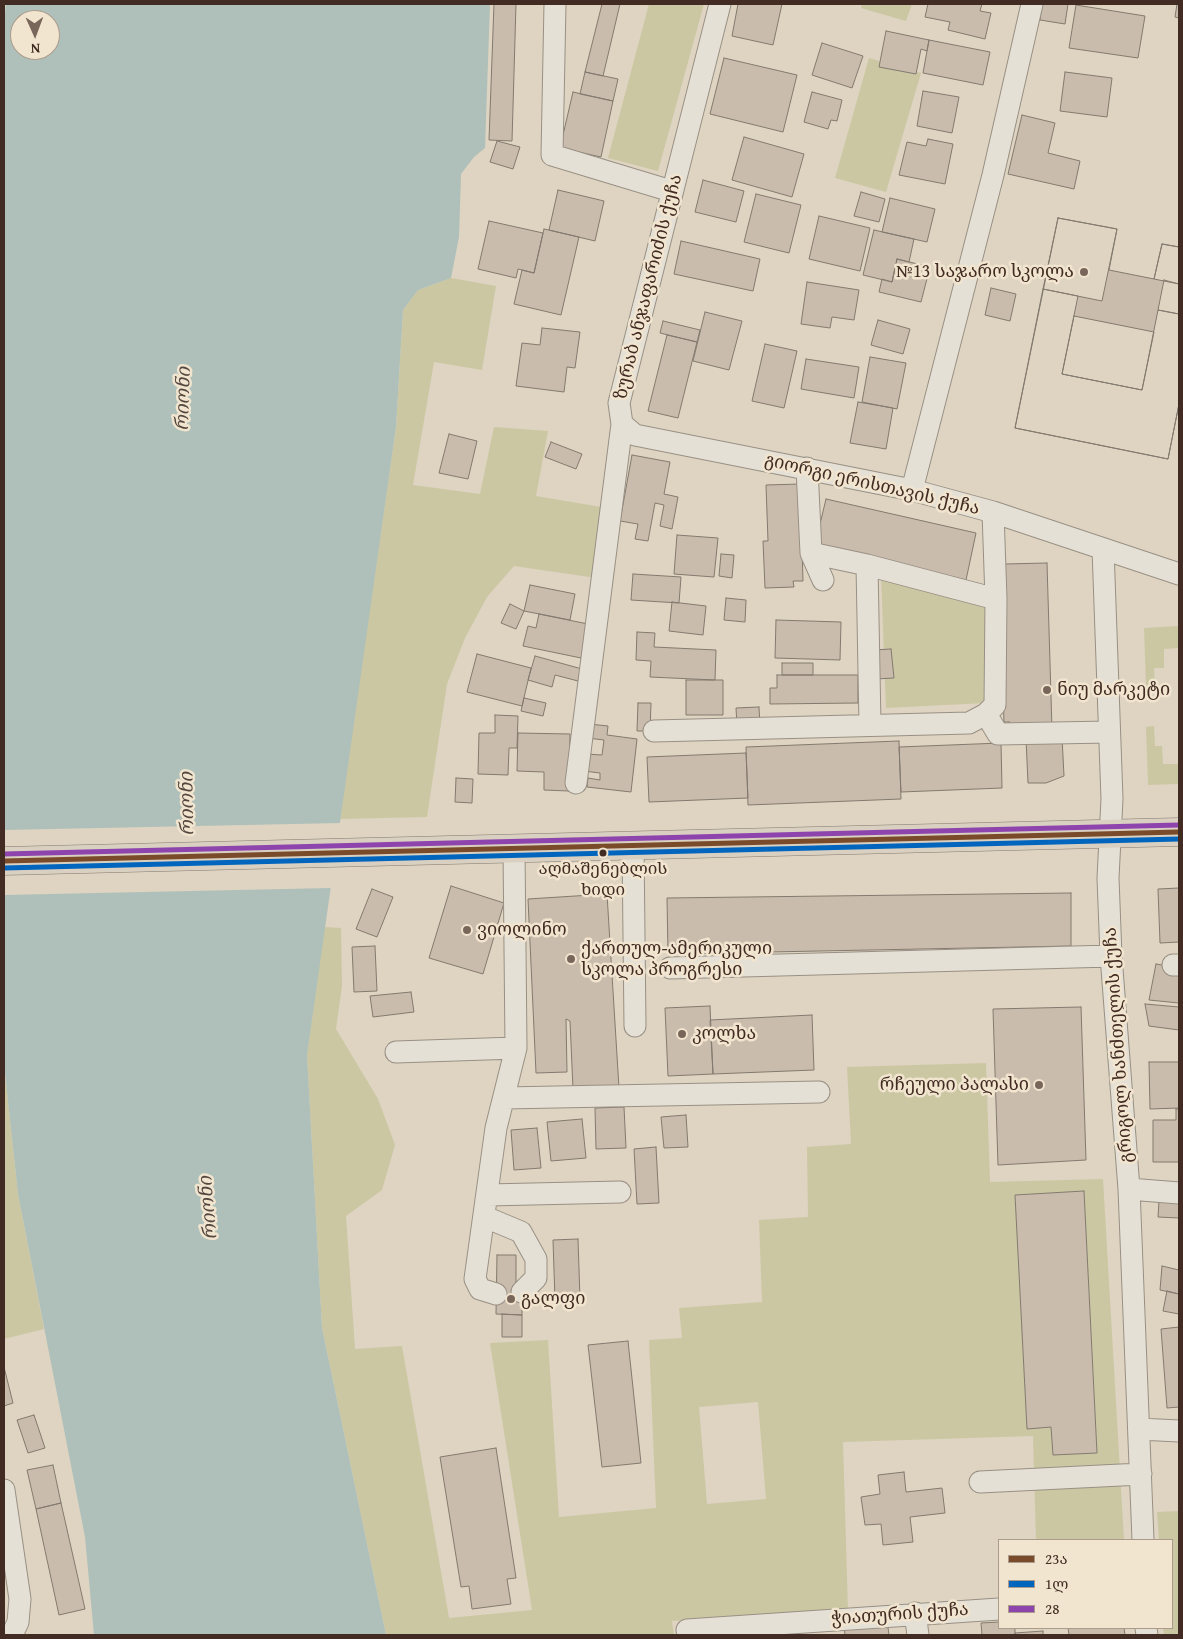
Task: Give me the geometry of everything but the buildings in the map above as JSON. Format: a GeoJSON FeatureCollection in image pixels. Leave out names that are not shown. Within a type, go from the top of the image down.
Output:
{"type":"FeatureCollection","features":[{"type":"Feature","properties":{"kind":"main road"},"geometry":{"type":"LineString","coordinates":[[4,861],[1179,832]]}},
{"type":"Feature","properties":{"kind":"street"},"geometry":{"type":"LineString","coordinates":[[555,4],[552,156],[671,191]]}},
{"type":"Feature","properties":{"kind":"street","name":"ზურაბ ანჯაფარიძის ქუჩა"},"geometry":{"type":"LineString","coordinates":[[576,783],[622,424],[619,403],[671,191],[720,4]]}},
{"type":"Feature","properties":{"kind":"street"},"geometry":{"type":"LineString","coordinates":[[912,490],[993,175],[1032,4]]}},
{"type":"Feature","properties":{"kind":"street","name":"გიორგი ერისთავის ქუჩა"},"geometry":{"type":"LineString","coordinates":[[622,424],[634,435],[912,490],[993,512],[1179,574]]}},
{"type":"Feature","properties":{"kind":"street"},"geometry":{"type":"LineString","coordinates":[[807,468],[811,553],[824,580]]}},
{"type":"Feature","properties":{"kind":"street"},"geometry":{"type":"LineString","coordinates":[[654,732],[969,723],[986,714],[995,705],[996,599],[993,512]]}},
{"type":"Feature","properties":{"kind":"street","name":"გრიგოლ ხანძთელის ქუჩა"},"geometry":{"type":"LineString","coordinates":[[1103,549],[1112,799],[1109,834],[1111,956],[1129,1188],[1143,1539]]}},
{"type":"Feature","properties":{"kind":"street"},"geometry":{"type":"LineString","coordinates":[[811,553],[867,564],[996,599]]}},
{"type":"Feature","properties":{"kind":"street"},"geometry":{"type":"LineString","coordinates":[[867,564],[870,725]]}},
{"type":"Feature","properties":{"kind":"street"},"geometry":{"type":"LineString","coordinates":[[986,714],[998,734],[1109,732]]}},
{"type":"Feature","properties":{"kind":"street"},"geometry":{"type":"LineString","coordinates":[[633,846],[636,1026]]}},
{"type":"Feature","properties":{"kind":"street"},"geometry":{"type":"LineString","coordinates":[[496,1294],[480,1290],[475,1280],[496,1128],[516,1048],[514,848]]}},
{"type":"Feature","properties":{"kind":"street"},"geometry":{"type":"LineString","coordinates":[[670,968],[1111,956]]}},
{"type":"Feature","properties":{"kind":"street"},"geometry":{"type":"LineString","coordinates":[[396,1052],[516,1048]]}},
{"type":"Feature","properties":{"kind":"street"},"geometry":{"type":"LineString","coordinates":[[504,1098],[819,1092]]}},
{"type":"Feature","properties":{"kind":"street"},"geometry":{"type":"LineString","coordinates":[[1129,1188],[1179,1194]]}},
{"type":"Feature","properties":{"kind":"street"},"geometry":{"type":"LineString","coordinates":[[488,1195],[620,1192]]}},
{"type":"Feature","properties":{"kind":"street"},"geometry":{"type":"LineString","coordinates":[[485,1217],[521,1232],[536,1259],[536,1278],[522,1292]]}},
{"type":"Feature","properties":{"kind":"street"},"geometry":{"type":"LineString","coordinates":[[1139,1429],[1179,1431]]}},
{"type":"Feature","properties":{"kind":"street"},"geometry":{"type":"LineString","coordinates":[[980,1482],[1141,1474]]}},
{"type":"Feature","properties":{"kind":"street"},"geometry":{"type":"LineString","coordinates":[[4,1490],[20,1599],[18,1622],[12,1635]]}},
{"type":"Feature","properties":{"kind":"street","name":"ჭიათურის ქუჩა"},"geometry":{"type":"LineString","coordinates":[[688,1635],[687,1630],[998,1609]]}},
{"type":"Feature","properties":{"kind":"street"},"geometry":{"type":"LineString","coordinates":[[915,1614],[918,1635]]}},
{"type":"Feature","properties":{"kind":"shaded area"},"geometry":{"type":"Polygon","coordinates":[[[649,4],[704,4],[658,171],[608,158],[649,4]]]}},
{"type":"Feature","properties":{"kind":"shaded area"},"geometry":{"type":"Polygon","coordinates":[[[862,4],[912,4],[906,21],[861,8],[862,4]]]}},
{"type":"Feature","properties":{"kind":"shaded area"},"geometry":{"type":"Polygon","coordinates":[[[869,58],[921,73],[886,192],[835,178],[869,58]]]}},
{"type":"Feature","properties":{"kind":"shaded area"},"geometry":{"type":"Polygon","coordinates":[[[451,278],[496,286],[482,370],[434,362],[413,485],[480,494],[494,427],[548,431],[536,496],[613,509],[603,579],[514,566],[487,597],[465,638],[447,684],[427,817],[339,819],[396,428],[403,310],[418,290],[451,278]]]}},
{"type":"Feature","properties":{"kind":"shaded area"},"geometry":{"type":"Polygon","coordinates":[[[881,574],[985,602],[986,703],[886,708],[881,574]]]}},
{"type":"Feature","properties":{"kind":"shaded area"},"geometry":{"type":"Polygon","coordinates":[[[1179,626],[1179,648],[1164,649],[1164,668],[1154,668],[1155,686],[1146,686],[1144,628],[1179,626]]]}},
{"type":"Feature","properties":{"kind":"shaded area"},"geometry":{"type":"Polygon","coordinates":[[[1154,726],[1155,746],[1162,746],[1163,764],[1179,764],[1179,784],[1148,785],[1146,727],[1154,726]]]}},
{"type":"Feature","properties":{"kind":"shaded area"},"geometry":{"type":"Polygon","coordinates":[[[324,927],[341,928],[342,986],[336,1029],[378,1099],[395,1145],[382,1190],[346,1216],[355,1349],[402,1346],[449,1618],[532,1610],[490,1343],[548,1340],[559,1517],[656,1508],[649,1340],[682,1338],[679,1308],[762,1302],[759,1220],[808,1217],[807,1147],[851,1144],[847,1067],[986,1063],[990,1182],[1103,1179],[1124,1539],[1036,1539],[1033,1436],[843,1442],[848,1611],[672,1621],[674,1635],[386,1635],[322,1328],[307,1055],[324,927]],[[1084,1191],[1015,1195],[1027,1428],[1051,1427],[1053,1455],[1097,1453],[1084,1191]],[[758,1402],[699,1407],[707,1504],[766,1499],[758,1402]]]}},
{"type":"Feature","properties":{"kind":"shaded area"},"geometry":{"type":"Polygon","coordinates":[[[4,1064],[18,1194],[44,1329],[4,1339],[4,1064]]]}},
{"type":"Feature","properties":{"kind":"shaded area"},"geometry":{"type":"Polygon","coordinates":[[[1179,1511],[1179,1635],[1164,1635],[1163,1629],[1173,1629],[1173,1539],[1159,1539],[1157,1512],[1179,1511]]]}},
{"type":"Feature","properties":{"kind":"water","name":"რიონი"},"geometry":{"type":"Polygon","coordinates":[[[6,4],[490,4],[485,148],[474,157],[461,174],[459,237],[451,278],[418,290],[403,310],[396,427],[307,1055],[322,1328],[386,1635],[94,1635],[85,1537],[18,1194],[4,1064],[4,22],[6,4]]]}},
{"type":"Feature","properties":{"kind":"pier"},"geometry":{"type":"Polygon","coordinates":[[[341,823],[331,888],[4,895],[4,830],[341,823]]]}},
{"type":"Feature","properties":{"kind":"transit line","name":"28"},"geometry":{"type":"LineString","coordinates":[[4,854],[1179,825]]}},
{"type":"Feature","properties":{"kind":"transit line","name":"23ა"},"geometry":{"type":"LineString","coordinates":[[4,861],[1179,832]]}},
{"type":"Feature","properties":{"kind":"transit line","name":"1ლ"},"geometry":{"type":"LineString","coordinates":[[4,868],[1179,839]]}},
{"type":"Feature","properties":{"kind":"place","name":"№13 საჯარო სკოლა"},"geometry":{"type":"Point","coordinates":[1084,272]}},
{"type":"Feature","properties":{"kind":"place","name":"ნიუ მარკეტი"},"geometry":{"type":"Point","coordinates":[1047,690]}},
{"type":"Feature","properties":{"kind":"place","name":"აღმაშენებლის ხიდი"},"geometry":{"type":"Point","coordinates":[603,853]}},
{"type":"Feature","properties":{"kind":"place","name":"ვიოლინო"},"geometry":{"type":"Point","coordinates":[467,930]}},
{"type":"Feature","properties":{"kind":"place","name":"ქართულ-ამერიკული სკოლა პროგრესი"},"geometry":{"type":"Point","coordinates":[571,959]}},
{"type":"Feature","properties":{"kind":"place","name":"კოლხა"},"geometry":{"type":"Point","coordinates":[682,1034]}},
{"type":"Feature","properties":{"kind":"place","name":"რჩეული პალასი"},"geometry":{"type":"Point","coordinates":[1039,1085]}},
{"type":"Feature","properties":{"kind":"place","name":"გალფი"},"geometry":{"type":"Point","coordinates":[511,1299]}}]}
